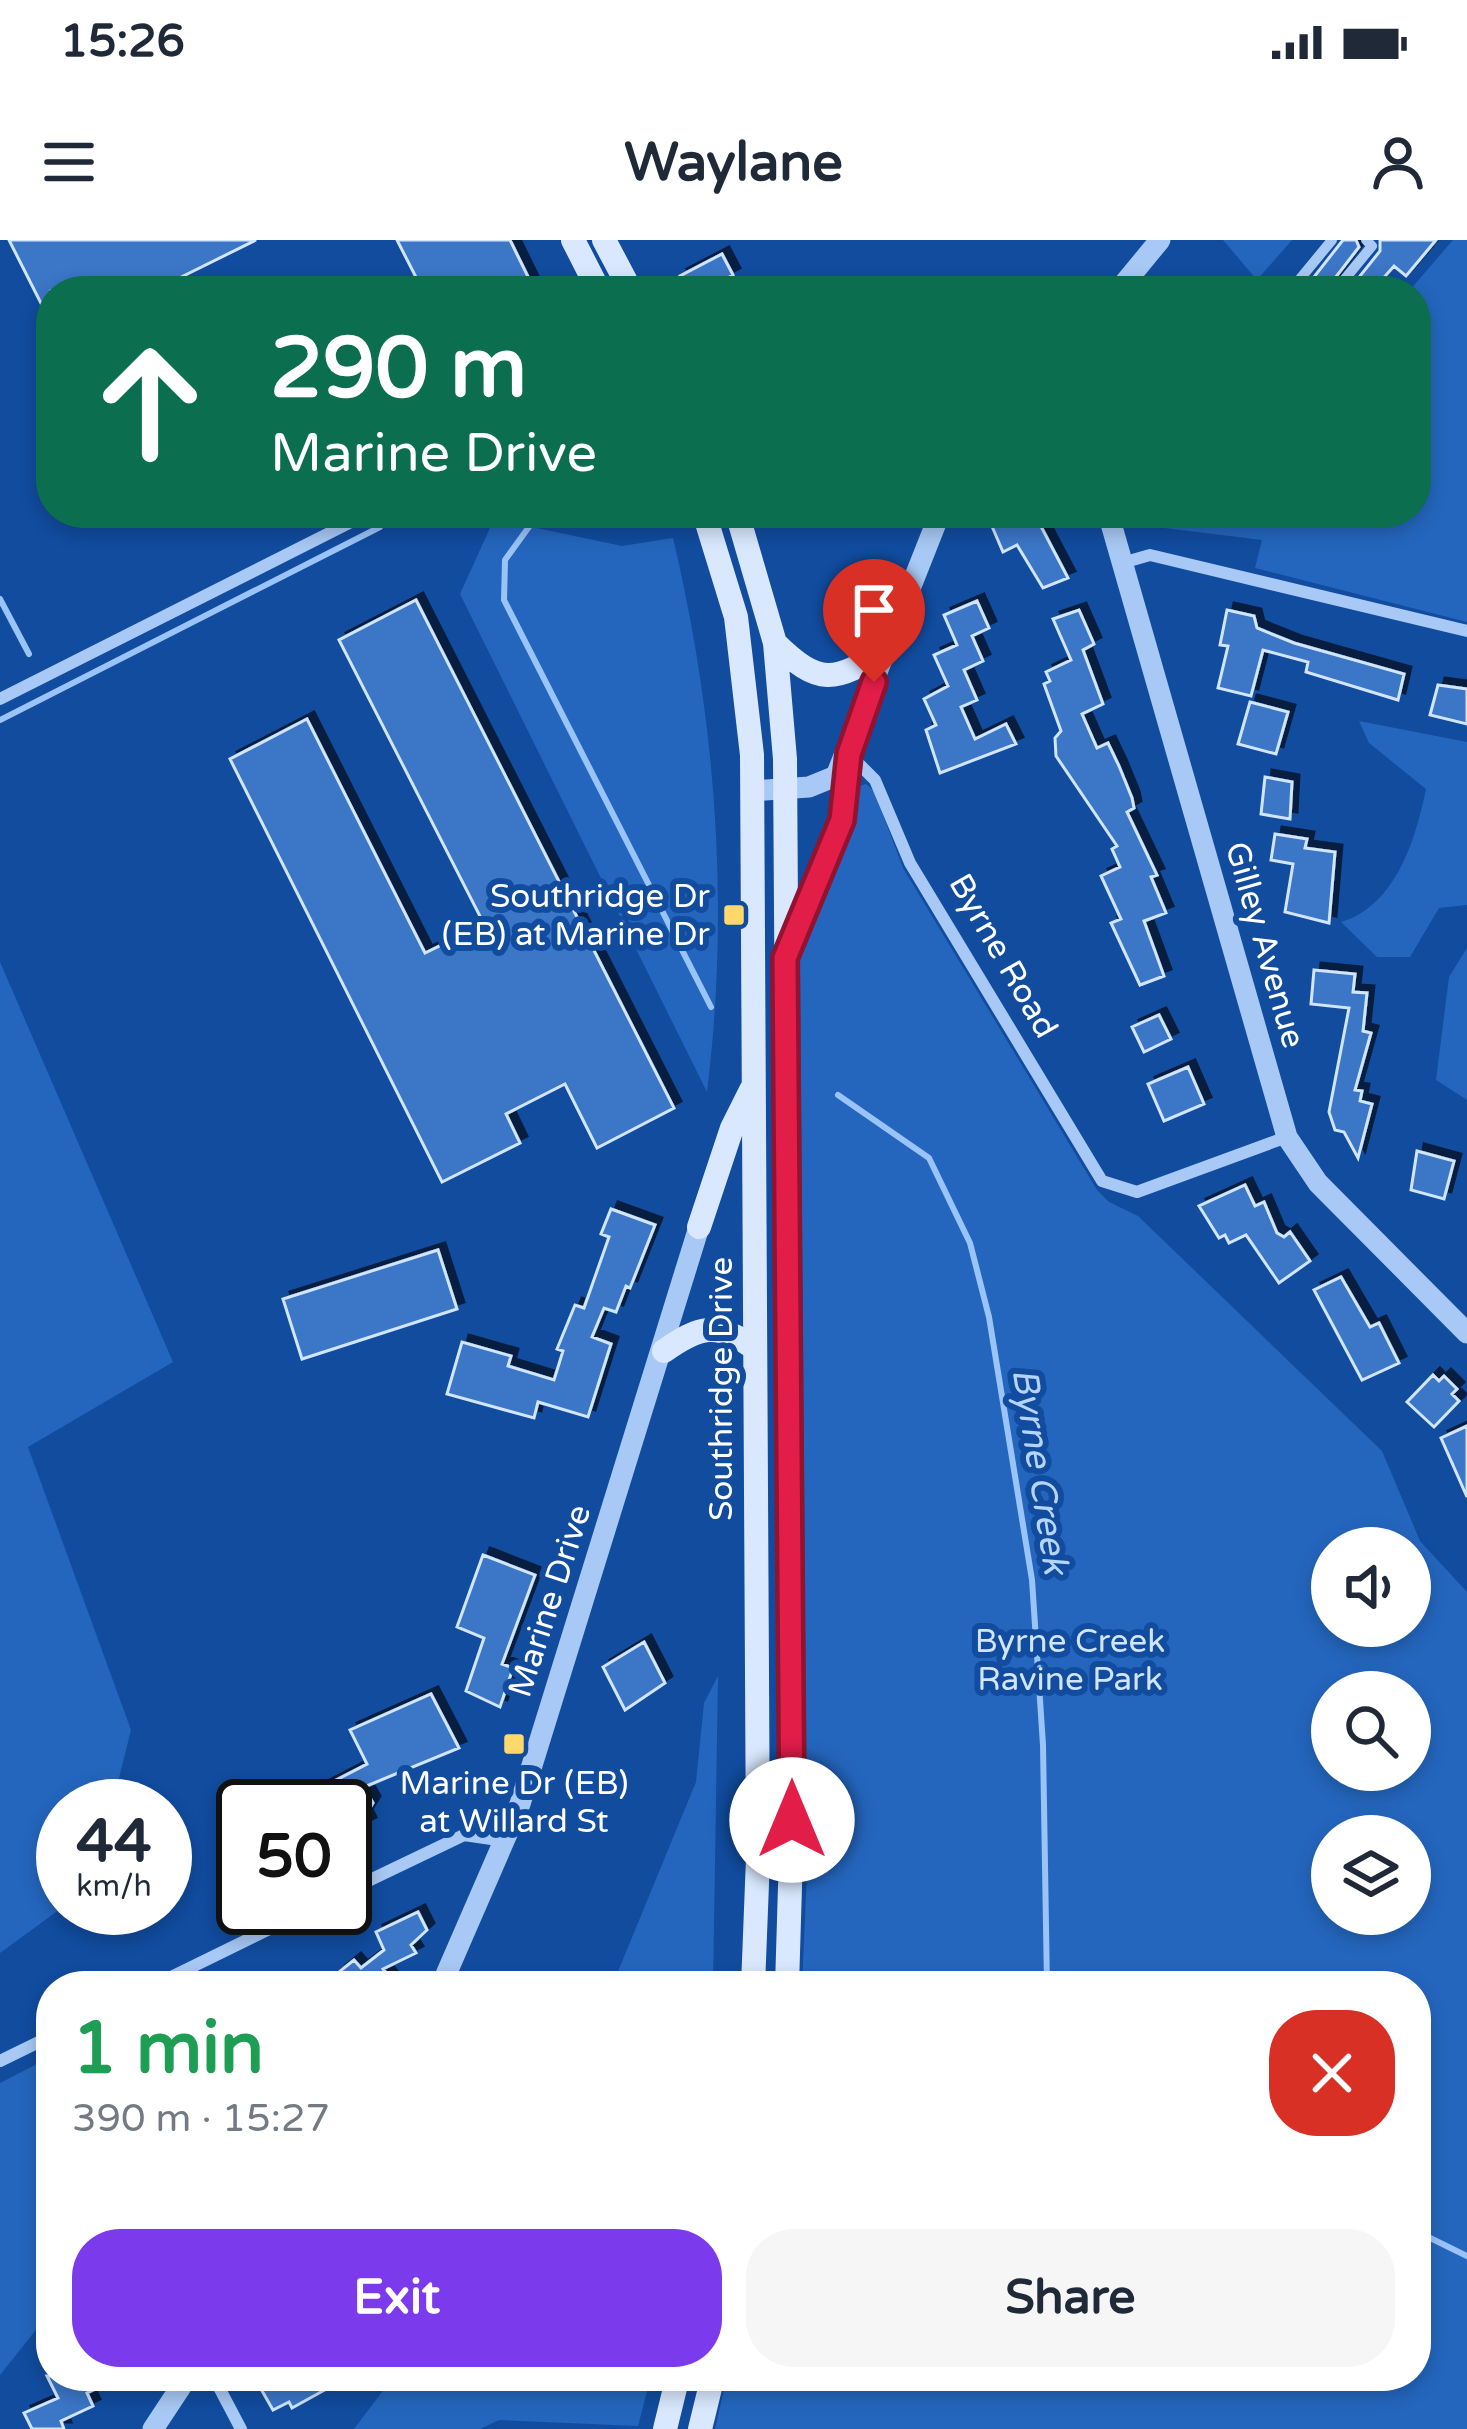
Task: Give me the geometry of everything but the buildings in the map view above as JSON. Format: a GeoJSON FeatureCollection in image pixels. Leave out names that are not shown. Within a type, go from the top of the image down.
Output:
{"type":"FeatureCollection","features":[{"type":"Feature","properties":{"kind":"main road"},"geometry":{"type":"LineString","coordinates":[[573,240],[591,276]]}},
{"type":"Feature","properties":{"kind":"main road"},"geometry":{"type":"LineString","coordinates":[[604,240],[623,276]]}},
{"type":"Feature","properties":{"kind":"main road"},"geometry":{"type":"LineString","coordinates":[[709,528],[736,617],[750,704],[752,791]]}},
{"type":"Feature","properties":{"kind":"main road"},"geometry":{"type":"LineString","coordinates":[[741,528],[775,643],[784,791]]}},
{"type":"Feature","properties":{"kind":"main road"},"geometry":{"type":"LineString","coordinates":[[775,643],[806,671],[825,677],[853,671],[885,650]]}},
{"type":"Feature","properties":{"kind":"main road","name":"Southridge Drive"},"geometry":{"type":"LineString","coordinates":[[752,791],[758,1858],[754,1971]]}},
{"type":"Feature","properties":{"kind":"main road","name":"Southridge Drive"},"geometry":{"type":"LineString","coordinates":[[784,791],[792,1796],[787,1971]]}},
{"type":"Feature","properties":{"kind":"main road"},"geometry":{"type":"LineString","coordinates":[[699,1227],[732,1128],[753,1088]]}},
{"type":"Feature","properties":{"kind":"main road"},"geometry":{"type":"LineString","coordinates":[[664,1351],[709,1327],[725,1329],[754,1348]]}},
{"type":"Feature","properties":{"kind":"main road"},"geometry":{"type":"LineString","coordinates":[[664,2429],[674,2391]]}},
{"type":"Feature","properties":{"kind":"main road"},"geometry":{"type":"LineString","coordinates":[[700,2429],[709,2391]]}},
{"type":"Feature","properties":{"kind":"street"},"geometry":{"type":"LineString","coordinates":[[1130,276],[1160,240]]}},
{"type":"Feature","properties":{"kind":"street"},"geometry":{"type":"LineString","coordinates":[[1302,276],[1333,240]]}},
{"type":"Feature","properties":{"kind":"street"},"geometry":{"type":"LineString","coordinates":[[1347,276],[1372,246],[1366,240]]}},
{"type":"Feature","properties":{"kind":"street"},"geometry":{"type":"LineString","coordinates":[[0,699],[339,528]]}},
{"type":"Feature","properties":{"kind":"street"},"geometry":{"type":"LineString","coordinates":[[752,791],[784,791],[836,776],[849,754],[934,528]]}},
{"type":"Feature","properties":{"kind":"street","name":"Gilley Avenue"},"geometry":{"type":"LineString","coordinates":[[1112,528],[1287,1137],[1318,1183],[1467,1333]]}},
{"type":"Feature","properties":{"kind":"street"},"geometry":{"type":"LineString","coordinates":[[1122,563],[1150,555],[1467,631]]}},
{"type":"Feature","properties":{"kind":"street"},"geometry":{"type":"LineString","coordinates":[[785,958],[842,820],[849,754]]}},
{"type":"Feature","properties":{"kind":"street","name":"Byrne Road"},"geometry":{"type":"LineString","coordinates":[[849,754],[875,779],[910,863],[1076,1146],[1111,1187],[1137,1192],[1287,1137]]}},
{"type":"Feature","properties":{"kind":"street","name":"Marine Drive"},"geometry":{"type":"LineString","coordinates":[[448,1971],[506,1841],[664,1351],[699,1227]]}},
{"type":"Feature","properties":{"kind":"street"},"geometry":{"type":"LineString","coordinates":[[372,1879],[464,1835],[506,1841]]}},
{"type":"Feature","properties":{"kind":"street"},"geometry":{"type":"LineString","coordinates":[[184,1971],[257,1935]]}},
{"type":"Feature","properties":{"kind":"street"},"geometry":{"type":"LineString","coordinates":[[0,2061],[36,2043]]}},
{"type":"Feature","properties":{"kind":"street"},"geometry":{"type":"LineString","coordinates":[[153,2429],[178,2391]]}},
{"type":"Feature","properties":{"kind":"street"},"geometry":{"type":"LineString","coordinates":[[221,2391],[241,2429]]}},
{"type":"Feature","properties":{"kind":"green space"},"geometry":{"type":"Polygon","coordinates":[[[1223,240],[1292,240],[1260,276],[1254,276],[1223,240]]]}},
{"type":"Feature","properties":{"kind":"green space"},"geometry":{"type":"Polygon","coordinates":[[[1453,240],[1467,240],[1467,622],[1255,568],[1262,540],[1164,528],[1431,528],[1431,276],[1422,276],[1453,240]]]}},
{"type":"Feature","properties":{"kind":"green space"},"geometry":{"type":"Polygon","coordinates":[[[490,528],[537,528],[622,546],[673,538],[700,675],[715,814],[717,953],[707,1092],[460,594],[490,528]]]}},
{"type":"Feature","properties":{"kind":"green space"},"geometry":{"type":"Polygon","coordinates":[[[1359,721],[1467,742],[1467,905],[1439,908],[1410,957],[1377,957],[1341,922],[1360,914],[1389,886],[1409,848],[1426,789],[1369,743],[1359,721]]]}},
{"type":"Feature","properties":{"kind":"green space","name":"Byrne Creek Ravine Park"},"geometry":{"type":"Polygon","coordinates":[[[866,784],[874,791],[903,868],[1097,1190],[1109,1202],[1138,1216],[1382,1451],[1414,1527],[1311,1527],[1311,1647],[1431,1647],[1431,1553],[1467,1592],[1467,2429],[715,2429],[724,2391],[1431,2391],[1431,1971],[803,1971],[807,1873],[800,955],[860,786],[866,784]]]}},
{"type":"Feature","properties":{"kind":"green space"},"geometry":{"type":"Polygon","coordinates":[[[1467,948],[1467,1100],[1436,1080],[1449,977],[1467,948]]]}},
{"type":"Feature","properties":{"kind":"green space"},"geometry":{"type":"Polygon","coordinates":[[[0,962],[173,1362],[28,1447],[131,1730],[119,1779],[36,1779],[36,1927],[0,1953],[0,962]]]}},
{"type":"Feature","properties":{"kind":"green space"},"geometry":{"type":"Polygon","coordinates":[[[718,1676],[713,1971],[618,1971],[696,1782],[704,1703],[718,1676]]]}},
{"type":"Feature","properties":{"kind":"green space"},"geometry":{"type":"Polygon","coordinates":[[[36,2065],[36,2330],[0,2375],[0,2083],[36,2065]]]}},
{"type":"Feature","properties":{"kind":"green space"},"geometry":{"type":"Polygon","coordinates":[[[383,2391],[647,2391],[638,2426],[499,2420],[480,2429],[354,2429],[383,2391]]]}},
{"type":"Feature","properties":{"kind":"waterway"},"geometry":{"type":"LineString","coordinates":[[0,720],[378,528]]}},
{"type":"Feature","properties":{"kind":"waterway","name":"Byrne Creek"},"geometry":{"type":"LineString","coordinates":[[528,528],[505,560],[504,600],[711,1007]]}},
{"type":"Feature","properties":{"kind":"waterway"},"geometry":{"type":"LineString","coordinates":[[0,599],[29,654]]}},
{"type":"Feature","properties":{"kind":"waterway","name":"Byrne Creek"},"geometry":{"type":"LineString","coordinates":[[838,1095],[929,1158],[970,1243],[989,1317],[1032,1580],[1043,1745],[1047,1971]]}},
{"type":"Feature","properties":{"kind":"waterway","name":"Byrne Creek"},"geometry":{"type":"LineString","coordinates":[[1431,2238],[1467,2256]]}},
{"type":"Feature","properties":{"kind":"place","name":"Southridge Dr (EB) at Marine Dr"},"geometry":{"type":"Point","coordinates":[734,915]}},
{"type":"Feature","properties":{"kind":"place","name":"Marine Dr (EB) at Willard St"},"geometry":{"type":"Point","coordinates":[514,1744]}},
{"type":"Feature","properties":{"kind":"route"},"geometry":{"type":"LineString","coordinates":[[792,1820],[785,958],[842,820],[849,754],[874,682]]}}]}
